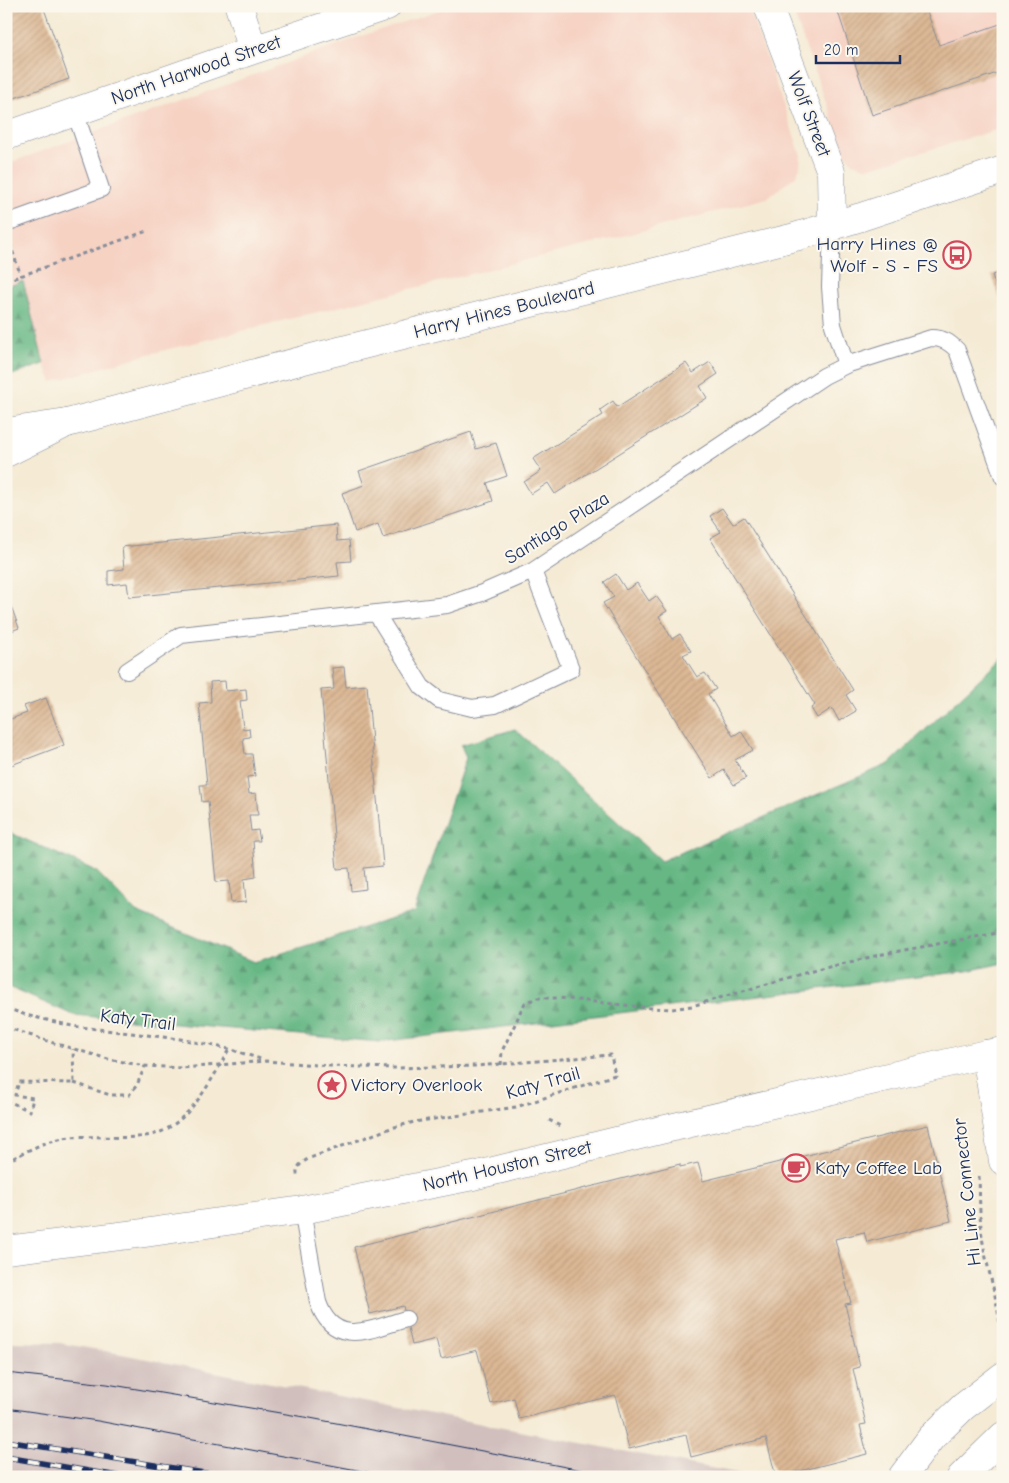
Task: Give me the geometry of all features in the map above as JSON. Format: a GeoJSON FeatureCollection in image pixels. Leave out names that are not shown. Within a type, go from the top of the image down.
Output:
{"type":"FeatureCollection","features":[{"type":"Feature","properties":{"kind":"main road"},"geometry":{"type":"LineString","coordinates":[[239,6],[253,50]]}},
{"type":"Feature","properties":{"kind":"main road","name":"North Harwood Street"},"geometry":{"type":"LineString","coordinates":[[6,136],[253,50],[387,6]]}},
{"type":"Feature","properties":{"kind":"main road","name":"Wolf Street"},"geometry":{"type":"LineString","coordinates":[[768,6],[831,172],[832,226]]}},
{"type":"Feature","properties":{"kind":"main road","name":"Harry Hines Boulevard"},"geometry":{"type":"LineString","coordinates":[[6,453],[67,423],[319,356],[666,270],[832,226],[1003,170]]}},
{"type":"Feature","properties":{"kind":"main road"},"geometry":{"type":"LineString","coordinates":[[6,432],[67,423]]}},
{"type":"Feature","properties":{"kind":"main road"},"geometry":{"type":"LineString","coordinates":[[991,1166],[994,1052]]}},
{"type":"Feature","properties":{"kind":"main road","name":"North Houston Street"},"geometry":{"type":"LineString","coordinates":[[6,1250],[144,1233],[302,1210],[473,1176],[994,1052]]}},
{"type":"Feature","properties":{"kind":"main road"},"geometry":{"type":"LineString","coordinates":[[902,1477],[931,1438],[963,1407],[999,1366]]}},
{"type":"Feature","properties":{"kind":"main road"},"geometry":{"type":"LineString","coordinates":[[961,1477],[1003,1436]]}},
{"type":"Feature","properties":{"kind":"lane"},"geometry":{"type":"LineString","coordinates":[[6,223],[101,189],[75,112]]}},
{"type":"Feature","properties":{"kind":"lane"},"geometry":{"type":"LineString","coordinates":[[832,226],[830,287],[833,325],[846,365]]}},
{"type":"Feature","properties":{"kind":"lane","name":"Santiago Plaza"},"geometry":{"type":"LineString","coordinates":[[127,672],[181,634],[447,605],[482,593],[533,570],[824,376],[846,365],[931,338],[939,338],[949,342],[957,350],[1003,477]]}},
{"type":"Feature","properties":{"kind":"lane"},"geometry":{"type":"LineString","coordinates":[[376,613],[422,687],[439,700],[472,708],[495,705],[571,669],[533,570]]}},
{"type":"Feature","properties":{"kind":"lane"},"geometry":{"type":"LineString","coordinates":[[302,1210],[318,1302],[322,1313],[330,1323],[340,1330],[352,1333],[364,1332],[406,1319]]}},
{"type":"Feature","properties":{"kind":"path"},"geometry":{"type":"LineString","coordinates":[[6,282],[146,231]]}},
{"type":"Feature","properties":{"kind":"path"},"geometry":{"type":"LineString","coordinates":[[9,242],[21,276]]}},
{"type":"Feature","properties":{"kind":"path"},"geometry":{"type":"LineString","coordinates":[[6,1027],[108,1059],[146,1066],[182,1068],[266,1061],[330,1066],[395,1068],[501,1065],[502,1051],[521,1010],[525,1003],[537,998],[559,998],[672,1009],[692,1006],[808,972],[874,956],[1003,932]]}},
{"type":"Feature","properties":{"kind":"path","name":"Katy Trail"},"geometry":{"type":"LineString","coordinates":[[6,1008],[72,1026],[129,1034],[180,1038],[229,1049],[266,1061]]}},
{"type":"Feature","properties":{"kind":"path"},"geometry":{"type":"LineString","coordinates":[[73,1049],[74,1083]]}},
{"type":"Feature","properties":{"kind":"path"},"geometry":{"type":"LineString","coordinates":[[6,1162],[31,1148],[63,1139],[156,1134],[174,1123],[192,1107],[221,1065],[229,1049]]}},
{"type":"Feature","properties":{"kind":"path","name":"Katy Trail"},"geometry":{"type":"LineString","coordinates":[[297,1176],[296,1170],[298,1166],[310,1158],[391,1128],[414,1122],[516,1107],[615,1076],[611,1056],[501,1065]]}},
{"type":"Feature","properties":{"kind":"path"},"geometry":{"type":"LineString","coordinates":[[6,1100],[30,1111],[33,1098],[15,1094],[19,1082],[74,1083],[110,1095],[129,1094],[137,1085],[146,1066]]}},
{"type":"Feature","properties":{"kind":"path","name":"Hi Line Connector"},"geometry":{"type":"LineString","coordinates":[[991,1166],[983,1246],[1001,1336],[999,1366]]}},
{"type":"Feature","properties":{"kind":"shaded area"},"geometry":{"type":"Polygon","coordinates":[[[451,6],[748,6],[801,155],[800,167],[796,176],[767,198],[631,234],[149,354],[52,382],[44,364],[23,281],[6,287],[6,164],[353,39],[451,6]]]}},
{"type":"Feature","properties":{"kind":"shaded area"},"geometry":{"type":"Polygon","coordinates":[[[791,6],[1003,6],[1003,128],[868,168],[852,163],[844,152],[791,6]]]}},
{"type":"Feature","properties":{"kind":"shaded area"},"geometry":{"type":"Polygon","coordinates":[[[6,1342],[59,1343],[116,1353],[757,1477],[6,1477],[6,1342]]]}},
{"type":"Feature","properties":{"kind":"green space"},"geometry":{"type":"Polygon","coordinates":[[[23,281],[44,364],[6,377],[6,287],[23,281]]]}},
{"type":"Feature","properties":{"kind":"green space"},"geometry":{"type":"Polygon","coordinates":[[[1003,657],[1003,963],[967,971],[379,1042],[73,1015],[6,986],[6,831],[96,871],[136,912],[254,962],[414,912],[466,758],[461,745],[515,729],[661,861],[889,764],[1003,657]]]}},
{"type":"Feature","properties":{"kind":"building"},"geometry":{"type":"Polygon","coordinates":[[[6,6],[43,6],[69,79],[6,101],[6,6]]]}},
{"type":"Feature","properties":{"kind":"building"},"geometry":{"type":"Polygon","coordinates":[[[836,6],[925,6],[939,45],[1003,23],[1003,71],[872,115],[836,6]]]}},
{"type":"Feature","properties":{"kind":"building"},"geometry":{"type":"Polygon","coordinates":[[[1003,271],[1003,305],[1002,305],[992,275],[1003,271]]]}},
{"type":"Feature","properties":{"kind":"building"},"geometry":{"type":"Polygon","coordinates":[[[710,362],[718,374],[700,386],[707,398],[555,494],[548,483],[531,494],[524,482],[541,471],[533,459],[603,415],[600,410],[613,401],[617,407],[686,363],[693,373],[710,362]]]}},
{"type":"Feature","properties":{"kind":"building"},"geometry":{"type":"Polygon","coordinates":[[[471,432],[476,449],[496,443],[507,476],[487,483],[493,501],[383,538],[378,524],[355,532],[342,493],[364,485],[359,471],[471,432]]]}},
{"type":"Feature","properties":{"kind":"building"},"geometry":{"type":"Polygon","coordinates":[[[722,508],[733,524],[744,517],[853,690],[846,695],[856,711],[839,721],[832,708],[817,718],[811,708],[815,705],[710,538],[721,532],[710,516],[722,508]]]}},
{"type":"Feature","properties":{"kind":"building"},"geometry":{"type":"Polygon","coordinates":[[[336,525],[337,541],[349,540],[351,561],[337,562],[339,576],[129,597],[127,583],[108,585],[108,571],[124,569],[122,547],[336,525]]]}},
{"type":"Feature","properties":{"kind":"building"},"geometry":{"type":"Polygon","coordinates":[[[616,574],[626,590],[637,583],[649,601],[656,596],[667,611],[659,616],[672,639],[680,634],[691,651],[683,655],[697,677],[705,673],[716,689],[708,694],[733,736],[741,731],[753,750],[735,760],[746,778],[734,785],[724,770],[712,778],[603,603],[614,597],[604,582],[616,574]]]}},
{"type":"Feature","properties":{"kind":"building"},"geometry":{"type":"Polygon","coordinates":[[[6,592],[19,628],[6,633],[6,592]]]}},
{"type":"Feature","properties":{"kind":"building"},"geometry":{"type":"Polygon","coordinates":[[[344,667],[346,687],[367,685],[383,866],[364,868],[366,889],[351,891],[349,868],[337,869],[321,690],[334,689],[332,668],[344,667]]]}},
{"type":"Feature","properties":{"kind":"building"},"geometry":{"type":"Polygon","coordinates":[[[225,681],[226,691],[246,689],[247,700],[240,701],[243,729],[249,728],[250,737],[243,738],[245,754],[252,754],[255,776],[247,777],[249,794],[256,793],[258,815],[249,815],[251,831],[258,830],[260,841],[253,841],[256,877],[244,879],[246,902],[231,903],[229,881],[216,882],[208,801],[202,802],[200,785],[207,785],[199,703],[211,702],[210,682],[225,681]]]}},
{"type":"Feature","properties":{"kind":"building"},"geometry":{"type":"Polygon","coordinates":[[[46,698],[64,745],[6,767],[6,715],[8,720],[27,713],[24,706],[46,698]]]}},
{"type":"Feature","properties":{"kind":"building"},"geometry":{"type":"Polygon","coordinates":[[[928,1125],[951,1221],[867,1242],[864,1232],[835,1239],[851,1303],[845,1304],[860,1367],[853,1369],[866,1424],[860,1425],[867,1454],[776,1477],[766,1438],[691,1457],[686,1435],[629,1449],[615,1395],[519,1419],[514,1398],[491,1404],[477,1350],[441,1359],[436,1339],[412,1345],[403,1306],[370,1314],[354,1247],[680,1164],[680,1167],[698,1163],[703,1181],[928,1125]]]}},
{"type":"Feature","properties":{"kind":"tram line"},"geometry":{"type":"LineString","coordinates":[[6,1373],[107,1384],[310,1418],[618,1477]]}},
{"type":"Feature","properties":{"kind":"tram line"},"geometry":{"type":"LineString","coordinates":[[6,1408],[98,1421],[394,1477]]}},
{"type":"Feature","properties":{"kind":"railway"},"geometry":{"type":"LineString","coordinates":[[6,1441],[229,1477]]}},
{"type":"Feature","properties":{"kind":"railway"},"geometry":{"type":"LineString","coordinates":[[6,1457],[124,1477]]}},
{"type":"Feature","properties":{"kind":"place","name":"Harry Hines @ Wolf - S - FS"},"geometry":{"type":"Point","coordinates":[957,255]}},
{"type":"Feature","properties":{"kind":"place","name":"Victory Overlook"},"geometry":{"type":"Point","coordinates":[332,1085]}},
{"type":"Feature","properties":{"kind":"place","name":"Katy Coffee Lab"},"geometry":{"type":"Point","coordinates":[796,1168]}}]}
